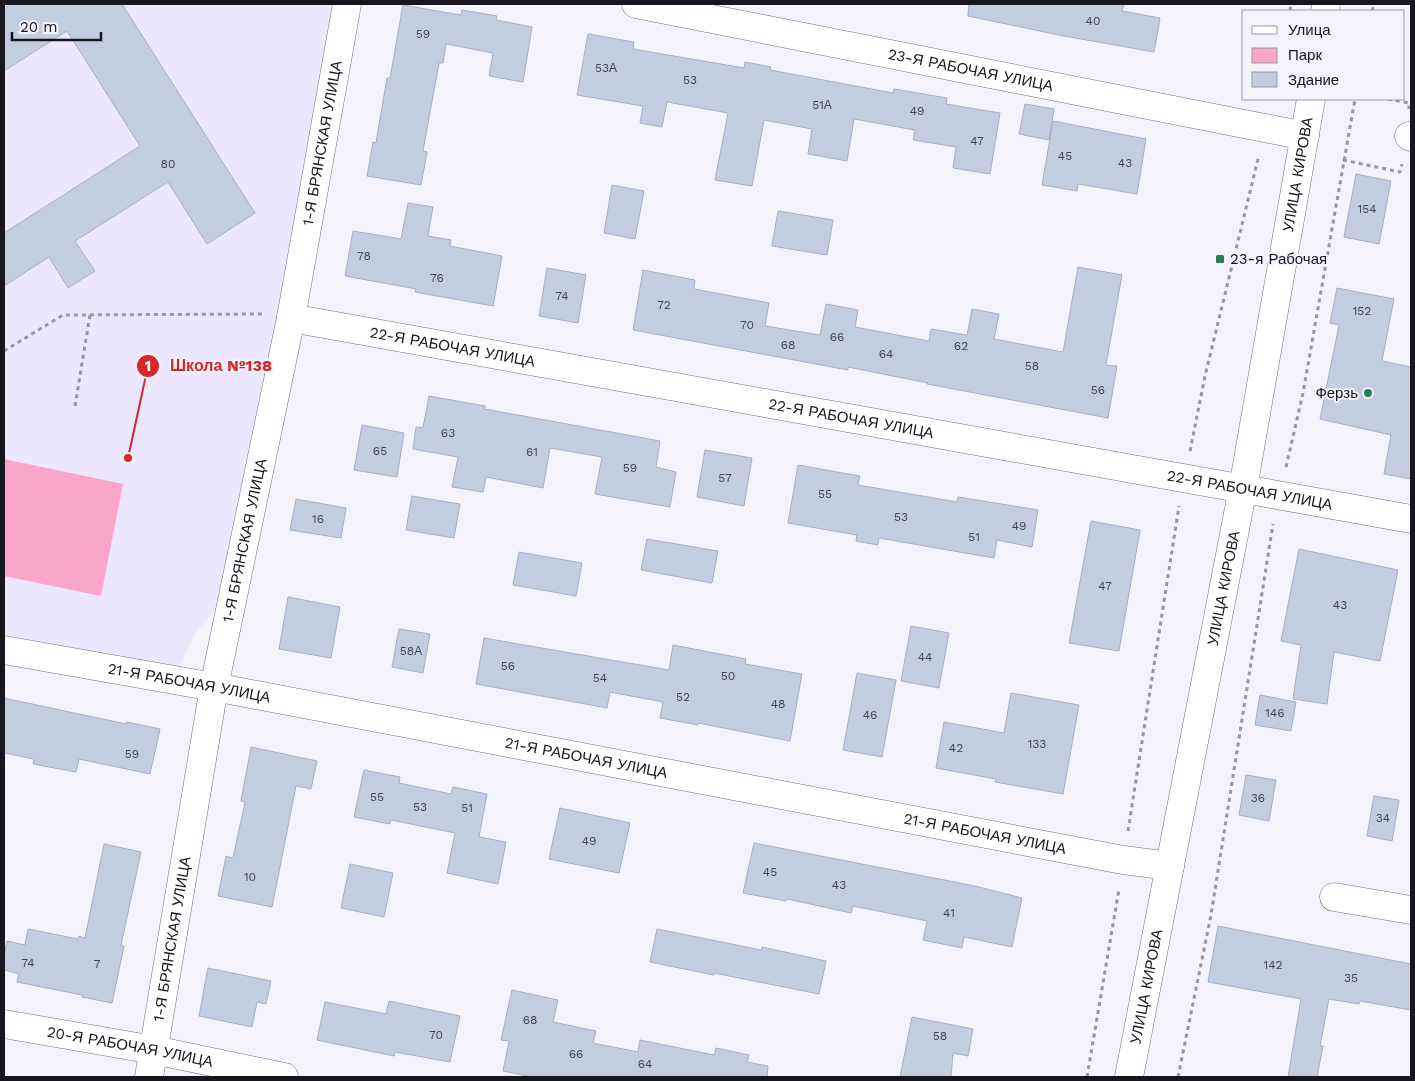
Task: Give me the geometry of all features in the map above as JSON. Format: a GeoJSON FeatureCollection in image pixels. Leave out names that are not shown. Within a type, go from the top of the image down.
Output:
{"type":"FeatureCollection","features":[{"type":"Feature","properties":{"kind":"street","name":"1-Я БРЯНСКАЯ УЛИЦА"},"geometry":{"type":"LineString","coordinates":[[149,1077],[214,687],[291,318],[347,4]]}},
{"type":"Feature","properties":{"kind":"street","name":"23-Я РАБОЧАЯ УЛИЦА"},"geometry":{"type":"LineString","coordinates":[[636,4],[1304,136]]}},
{"type":"Feature","properties":{"kind":"street","name":"УЛИЦА КИРОВА"},"geometry":{"type":"LineString","coordinates":[[1129,1077],[1243,488],[1311,100]]}},
{"type":"Feature","properties":{"kind":"street","name":"22-Я РАБОЧАЯ УЛИЦА"},"geometry":{"type":"LineString","coordinates":[[291,318],[1411,519]]}},
{"type":"Feature","properties":{"kind":"street","name":"21-Я РАБОЧАЯ УЛИЦА"},"geometry":{"type":"LineString","coordinates":[[4,650],[214,687],[1123,860],[1170,866]]}},
{"type":"Feature","properties":{"kind":"street"},"geometry":{"type":"LineString","coordinates":[[1334,898],[1411,910]]}},
{"type":"Feature","properties":{"kind":"street","name":"20-Я РАБОЧАЯ УЛИЦА"},"geometry":{"type":"LineString","coordinates":[[4,1024],[154,1050],[284,1077]]}},
{"type":"Feature","properties":{"kind":"path"},"geometry":{"type":"LineString","coordinates":[[1178,1077],[1211,915],[1270,536],[1303,393],[1355,100]]}},
{"type":"Feature","properties":{"kind":"path"},"geometry":{"type":"LineString","coordinates":[[1087,1077],[1184,478],[1205,376],[1252,190],[1265,127]]}},
{"type":"Feature","properties":{"kind":"path"},"geometry":{"type":"LineString","coordinates":[[4,351],[63,316],[280,314],[291,318]]}},
{"type":"Feature","properties":{"kind":"path"},"geometry":{"type":"LineString","coordinates":[[75,406],[90,315]]}},
{"type":"Feature","properties":{"kind":"shaded area"},"geometry":{"type":"Polygon","coordinates":[[[4,4],[338,4],[223,602],[195,633],[178,670],[4,634],[4,4]]]}},
{"type":"Feature","properties":{"kind":"green space"},"geometry":{"type":"Polygon","coordinates":[[[4,459],[123,484],[101,596],[4,576],[4,459]]]}},
{"type":"Feature","properties":{"kind":"building"},"geometry":{"type":"Polygon","coordinates":[[[4,4],[122,4],[255,213],[207,244],[168,182],[75,241],[95,271],[68,288],[49,257],[4,286],[4,233],[140,146],[67,31],[4,71],[4,4]]]}},
{"type":"Feature","properties":{"kind":"building"},"geometry":{"type":"Polygon","coordinates":[[[969,4],[1124,4],[1122,11],[1160,18],[1154,52],[968,16],[969,4]]]}},
{"type":"Feature","properties":{"kind":"building"},"geometry":{"type":"Polygon","coordinates":[[[403,5],[461,15],[462,10],[497,16],[496,20],[532,27],[523,82],[489,76],[493,53],[446,44],[443,63],[439,63],[423,151],[427,152],[421,185],[367,176],[373,142],[376,143],[387,78],[390,78],[403,5]]]}},
{"type":"Feature","properties":{"kind":"building"},"geometry":{"type":"Polygon","coordinates":[[[588,34],[634,42],[633,49],[744,68],[745,62],[771,67],[770,70],[893,93],[894,89],[947,98],[946,104],[1000,113],[990,174],[953,168],[956,147],[913,140],[915,130],[854,119],[847,161],[808,154],[812,129],[764,120],[752,186],[715,180],[728,113],[667,102],[662,127],[640,123],[643,106],[577,95],[588,34]]]}},
{"type":"Feature","properties":{"kind":"building"},"geometry":{"type":"Polygon","coordinates":[[[1025,104],[1054,109],[1049,140],[1019,134],[1025,104]]]}},
{"type":"Feature","properties":{"kind":"building"},"geometry":{"type":"Polygon","coordinates":[[[1053,121],[1146,139],[1137,194],[1078,184],[1077,191],[1042,185],[1053,121]]]}},
{"type":"Feature","properties":{"kind":"building"},"geometry":{"type":"Polygon","coordinates":[[[1356,174],[1391,181],[1379,244],[1344,237],[1356,174]]]}},
{"type":"Feature","properties":{"kind":"building"},"geometry":{"type":"Polygon","coordinates":[[[612,185],[644,191],[635,239],[604,233],[612,185]]]}},
{"type":"Feature","properties":{"kind":"building"},"geometry":{"type":"Polygon","coordinates":[[[408,203],[433,207],[428,236],[451,240],[450,246],[502,256],[493,306],[415,292],[416,289],[345,276],[353,231],[401,239],[408,203]]]}},
{"type":"Feature","properties":{"kind":"building"},"geometry":{"type":"Polygon","coordinates":[[[778,211],[833,220],[827,255],[772,246],[778,211]]]}},
{"type":"Feature","properties":{"kind":"building"},"geometry":{"type":"Polygon","coordinates":[[[1078,267],[1122,275],[1106,365],[1117,366],[1108,418],[848,367],[848,370],[633,330],[643,270],[695,280],[694,289],[769,303],[765,326],[820,335],[826,304],[858,310],[855,327],[929,341],[931,329],[967,335],[972,309],[999,314],[994,339],[1063,352],[1078,267]]]}},
{"type":"Feature","properties":{"kind":"building"},"geometry":{"type":"Polygon","coordinates":[[[547,268],[586,275],[578,323],[539,316],[547,268]]]}},
{"type":"Feature","properties":{"kind":"building"},"geometry":{"type":"Polygon","coordinates":[[[1337,288],[1394,299],[1382,361],[1411,367],[1411,479],[1384,474],[1391,435],[1320,419],[1339,325],[1330,323],[1337,288]]]}},
{"type":"Feature","properties":{"kind":"building"},"geometry":{"type":"Polygon","coordinates":[[[429,396],[485,406],[485,409],[660,441],[656,467],[676,472],[670,507],[595,494],[602,457],[550,448],[543,488],[486,477],[483,492],[452,487],[458,457],[413,449],[416,427],[423,428],[429,396]]]}},
{"type":"Feature","properties":{"kind":"building"},"geometry":{"type":"Polygon","coordinates":[[[362,425],[404,433],[397,477],[354,470],[362,425]]]}},
{"type":"Feature","properties":{"kind":"building"},"geometry":{"type":"Polygon","coordinates":[[[705,450],[752,458],[744,506],[697,497],[705,450]]]}},
{"type":"Feature","properties":{"kind":"building"},"geometry":{"type":"Polygon","coordinates":[[[798,465],[860,476],[858,485],[957,502],[958,497],[1038,510],[1032,547],[997,540],[994,558],[879,538],[878,545],[856,541],[857,535],[788,523],[798,465]]]}},
{"type":"Feature","properties":{"kind":"building"},"geometry":{"type":"Polygon","coordinates":[[[412,496],[460,504],[454,538],[406,530],[412,496]]]}},
{"type":"Feature","properties":{"kind":"building"},"geometry":{"type":"Polygon","coordinates":[[[296,499],[346,508],[341,538],[290,530],[296,499]]]}},
{"type":"Feature","properties":{"kind":"building"},"geometry":{"type":"Polygon","coordinates":[[[1091,521],[1140,530],[1119,651],[1069,643],[1091,521]]]}},
{"type":"Feature","properties":{"kind":"building"},"geometry":{"type":"Polygon","coordinates":[[[647,539],[718,551],[712,583],[641,570],[647,539]]]}},
{"type":"Feature","properties":{"kind":"building"},"geometry":{"type":"Polygon","coordinates":[[[1299,549],[1398,570],[1380,661],[1334,652],[1327,704],[1293,699],[1301,645],[1281,641],[1299,549]]]}},
{"type":"Feature","properties":{"kind":"building"},"geometry":{"type":"Polygon","coordinates":[[[519,552],[582,563],[576,596],[513,585],[519,552]]]}},
{"type":"Feature","properties":{"kind":"building"},"geometry":{"type":"Polygon","coordinates":[[[288,597],[340,607],[331,658],[279,649],[288,597]]]}},
{"type":"Feature","properties":{"kind":"building"},"geometry":{"type":"Polygon","coordinates":[[[911,626],[949,633],[939,688],[901,681],[911,626]]]}},
{"type":"Feature","properties":{"kind":"building"},"geometry":{"type":"Polygon","coordinates":[[[399,629],[430,634],[423,673],[392,667],[399,629]]]}},
{"type":"Feature","properties":{"kind":"building"},"geometry":{"type":"Polygon","coordinates":[[[484,638],[669,670],[673,645],[746,659],[745,664],[802,674],[790,741],[698,723],[698,725],[660,718],[663,702],[610,692],[607,708],[476,684],[484,638]]]}},
{"type":"Feature","properties":{"kind":"building"},"geometry":{"type":"Polygon","coordinates":[[[857,673],[896,680],[882,757],[843,750],[857,673]]]}},
{"type":"Feature","properties":{"kind":"building"},"geometry":{"type":"Polygon","coordinates":[[[1011,693],[1079,705],[1063,794],[995,782],[996,779],[936,768],[944,722],[1004,733],[1011,693]]]}},
{"type":"Feature","properties":{"kind":"building"},"geometry":{"type":"Polygon","coordinates":[[[1260,695],[1296,702],[1291,731],[1255,725],[1260,695]]]}},
{"type":"Feature","properties":{"kind":"building"},"geometry":{"type":"Polygon","coordinates":[[[4,698],[126,724],[127,722],[160,729],[150,774],[79,759],[76,772],[33,764],[34,759],[4,753],[4,698]]]}},
{"type":"Feature","properties":{"kind":"building"},"geometry":{"type":"Polygon","coordinates":[[[251,747],[317,761],[311,789],[296,786],[272,907],[218,896],[226,856],[233,858],[245,802],[241,801],[251,747]]]}},
{"type":"Feature","properties":{"kind":"building"},"geometry":{"type":"Polygon","coordinates":[[[364,770],[400,777],[399,783],[451,794],[453,787],[487,794],[479,837],[506,842],[498,884],[447,873],[455,833],[391,820],[390,824],[354,817],[364,770]]]}},
{"type":"Feature","properties":{"kind":"building"},"geometry":{"type":"Polygon","coordinates":[[[1246,775],[1276,780],[1269,821],[1239,815],[1246,775]]]}},
{"type":"Feature","properties":{"kind":"building"},"geometry":{"type":"Polygon","coordinates":[[[1374,796],[1399,800],[1392,841],[1367,836],[1374,796]]]}},
{"type":"Feature","properties":{"kind":"building"},"geometry":{"type":"Polygon","coordinates":[[[560,808],[630,823],[619,873],[549,859],[560,808]]]}},
{"type":"Feature","properties":{"kind":"building"},"geometry":{"type":"Polygon","coordinates":[[[754,843],[975,886],[1022,898],[1012,947],[964,937],[962,948],[923,940],[927,921],[853,906],[851,913],[787,899],[786,901],[743,893],[754,843]]]}},
{"type":"Feature","properties":{"kind":"building"},"geometry":{"type":"Polygon","coordinates":[[[104,844],[141,852],[121,945],[124,946],[112,1003],[17,982],[19,974],[4,970],[4,955],[7,941],[25,945],[28,929],[78,939],[79,936],[85,938],[104,844]]]}},
{"type":"Feature","properties":{"kind":"building"},"geometry":{"type":"Polygon","coordinates":[[[350,864],[393,873],[384,917],[341,908],[350,864]]]}},
{"type":"Feature","properties":{"kind":"building"},"geometry":{"type":"Polygon","coordinates":[[[1218,926],[1411,964],[1411,1010],[1360,1001],[1359,1004],[1329,999],[1320,1046],[1323,1046],[1317,1077],[1288,1077],[1301,999],[1208,982],[1218,926]]]}},
{"type":"Feature","properties":{"kind":"building"},"geometry":{"type":"Polygon","coordinates":[[[657,929],[761,950],[762,947],[826,961],[819,994],[650,962],[657,929]]]}},
{"type":"Feature","properties":{"kind":"building"},"geometry":{"type":"Polygon","coordinates":[[[208,968],[271,981],[266,1004],[257,1002],[252,1027],[199,1016],[208,968]]]}},
{"type":"Feature","properties":{"kind":"building"},"geometry":{"type":"Polygon","coordinates":[[[512,990],[558,1000],[553,1022],[596,1031],[593,1043],[638,1052],[640,1040],[714,1055],[716,1048],[749,1055],[747,1062],[768,1066],[767,1077],[532,1077],[503,1071],[509,1041],[501,1040],[512,990]]]}},
{"type":"Feature","properties":{"kind":"building"},"geometry":{"type":"Polygon","coordinates":[[[389,1001],[460,1016],[450,1062],[395,1052],[394,1056],[317,1040],[325,1002],[386,1014],[389,1001]]]}},
{"type":"Feature","properties":{"kind":"building"},"geometry":{"type":"Polygon","coordinates":[[[912,1017],[973,1029],[968,1056],[953,1053],[951,1077],[900,1077],[912,1017]]]}},
{"type":"Feature","properties":{"kind":"place","name":"23-я Рабочая"},"geometry":{"type":"Point","coordinates":[1220,259]}},
{"type":"Feature","properties":{"kind":"place","name":"Ферзь"},"geometry":{"type":"Point","coordinates":[1368,393]}},
{"type":"Feature","properties":{"kind":"place","name":"Школа №138"},"geometry":{"type":"Point","coordinates":[128,458]}}]}
